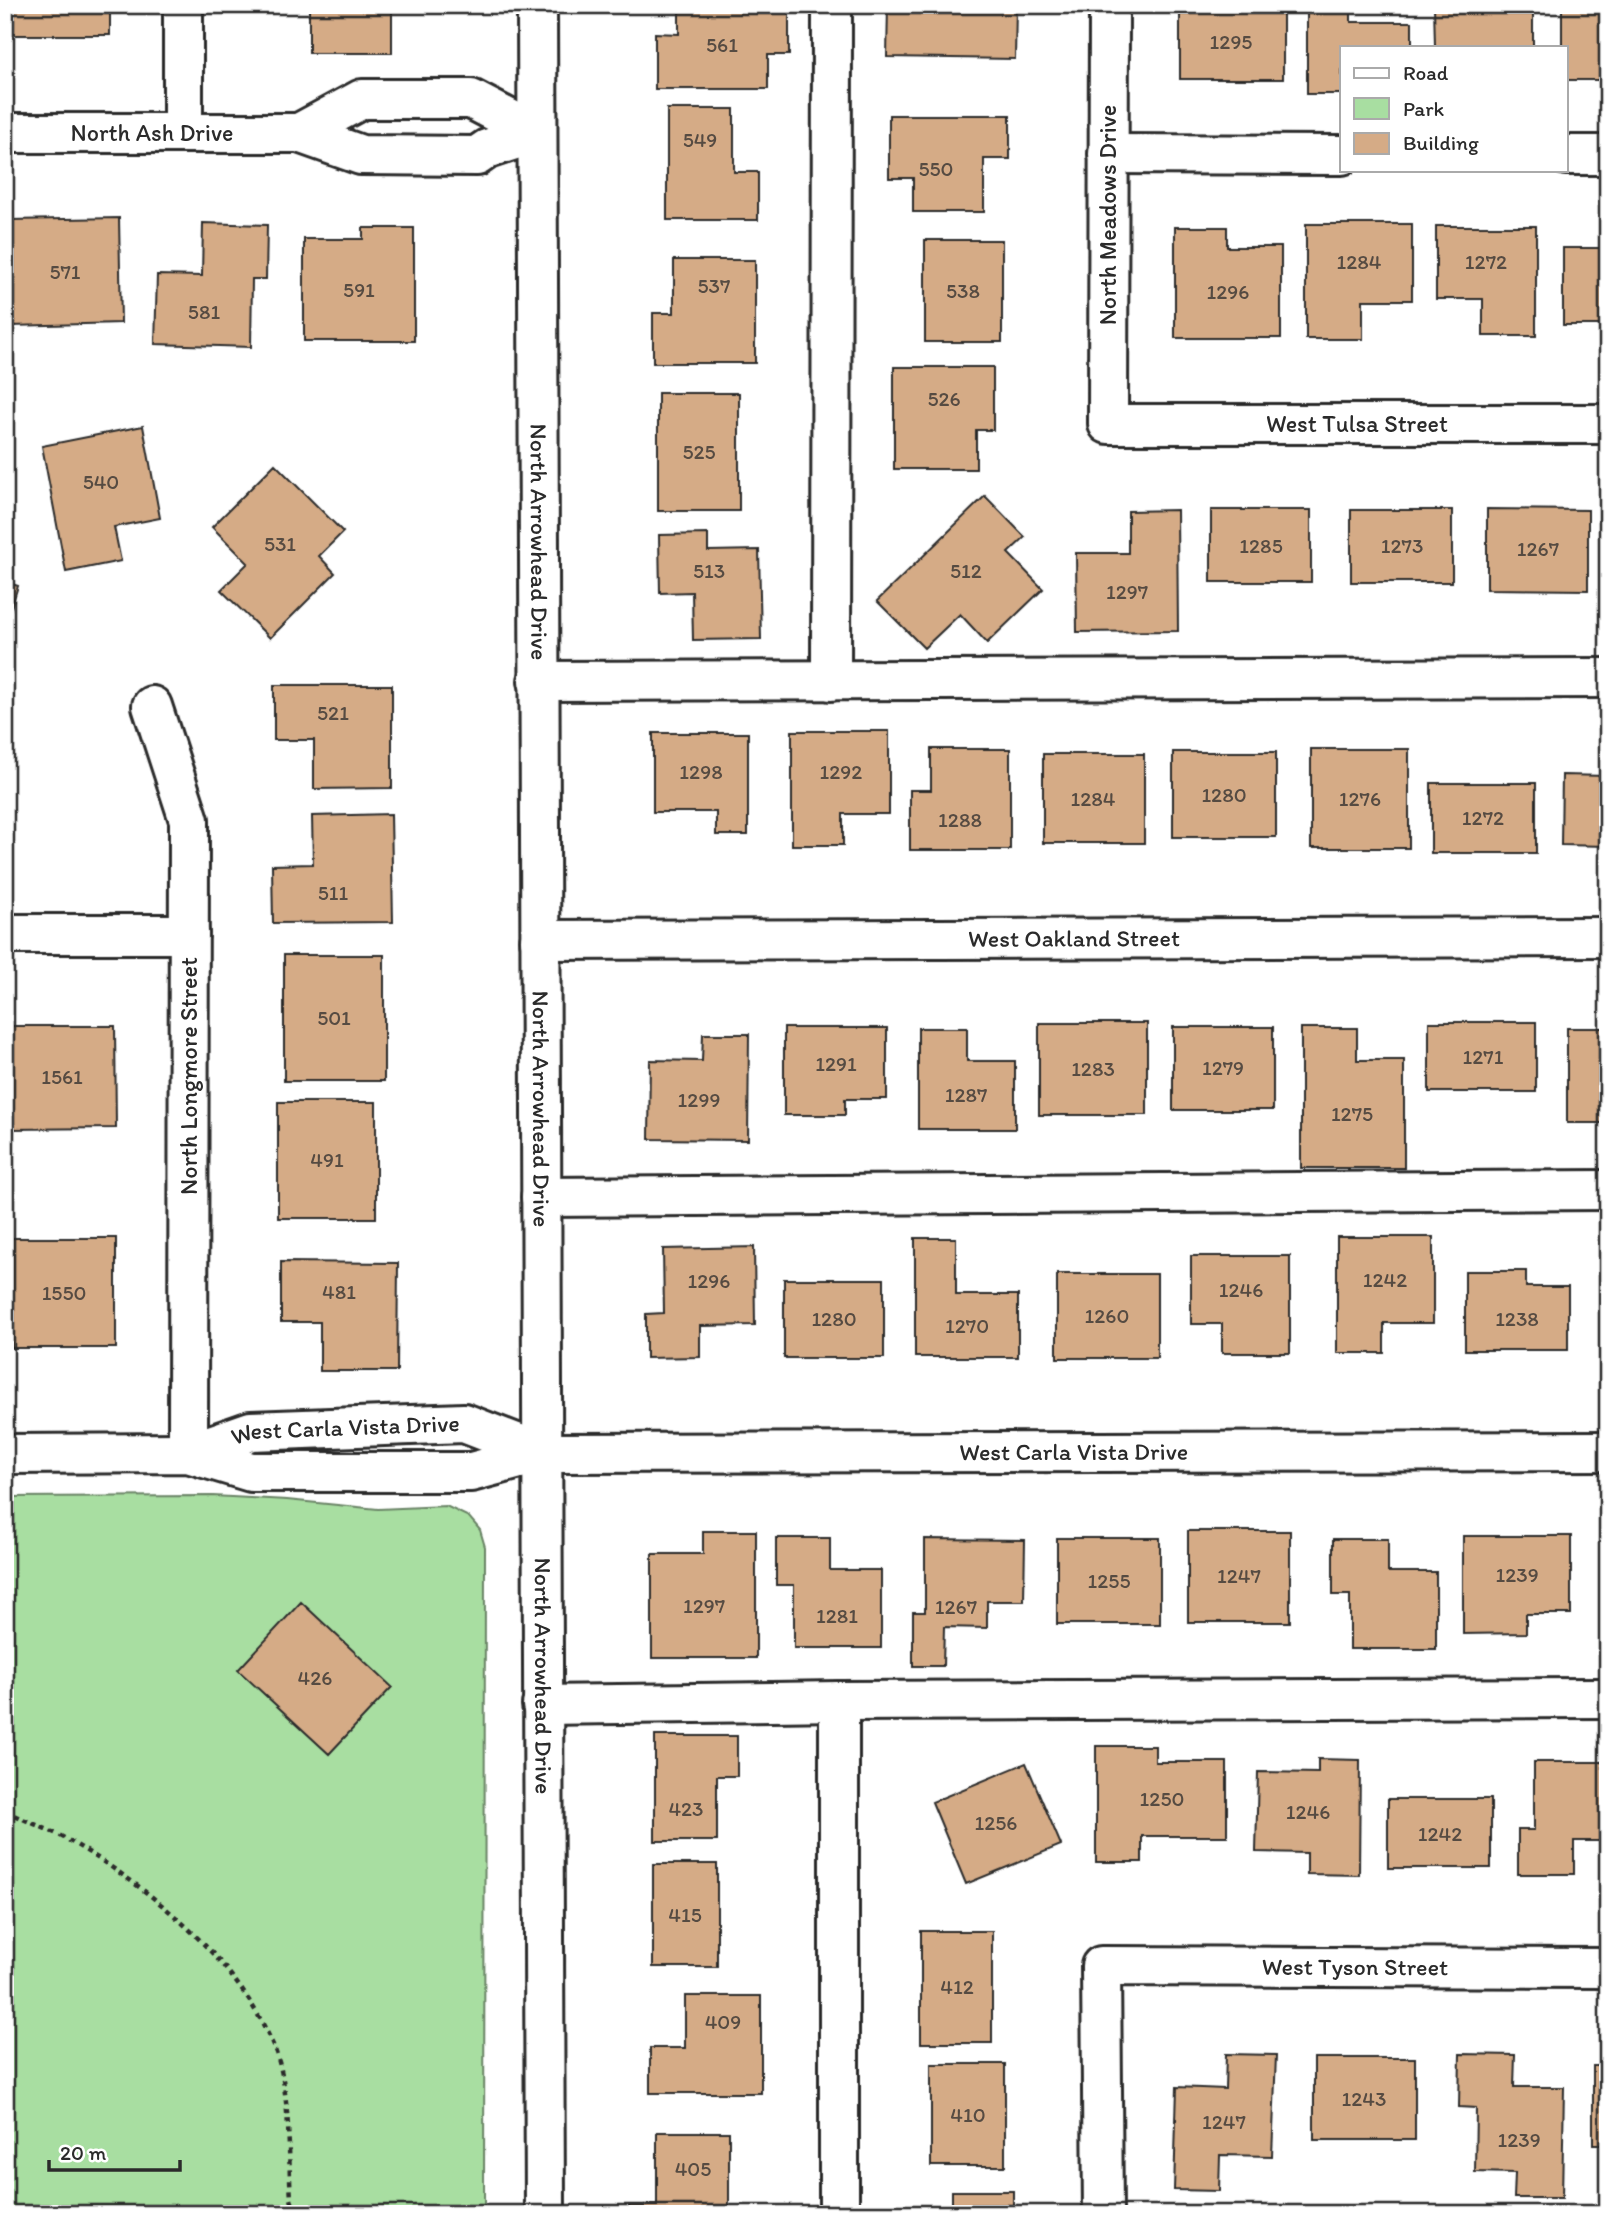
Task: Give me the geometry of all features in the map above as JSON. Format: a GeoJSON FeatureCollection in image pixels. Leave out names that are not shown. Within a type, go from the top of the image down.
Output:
{"type":"FeatureCollection","features":[{"type":"Feature","properties":{"kind":"street"},"geometry":{"type":"LineString","coordinates":[[183,5],[183,133]]}},
{"type":"Feature","properties":{"kind":"street","name":"North Arrowhead Drive"},"geometry":{"type":"LineString","coordinates":[[537,5],[545,2214]]}},
{"type":"Feature","properties":{"kind":"street"},"geometry":{"type":"LineString","coordinates":[[831,681],[832,5]]}},
{"type":"Feature","properties":{"kind":"street","name":"North Meadows Drive"},"geometry":{"type":"LineString","coordinates":[[1108,424],[1109,5]]}},
{"type":"Feature","properties":{"kind":"street","name":"North Ash Drive"},"geometry":{"type":"LineString","coordinates":[[299,133],[362,99],[471,99],[536,133]]}},
{"type":"Feature","properties":{"kind":"street","name":"North Ash Drive"},"geometry":{"type":"LineString","coordinates":[[5,133],[299,133],[360,155],[477,156],[487,149],[536,133]]}},
{"type":"Feature","properties":{"kind":"street"},"geometry":{"type":"LineString","coordinates":[[1108,155],[1340,155]]}},
{"type":"Feature","properties":{"kind":"street"},"geometry":{"type":"LineString","coordinates":[[1568,155],[1608,155]]}},
{"type":"Feature","properties":{"kind":"street","name":"West Tulsa Street"},"geometry":{"type":"LineString","coordinates":[[1108,424],[1608,424]]}},
{"type":"Feature","properties":{"kind":"street"},"geometry":{"type":"LineString","coordinates":[[538,681],[1608,678]]}},
{"type":"Feature","properties":{"kind":"street","name":"North Longmore Street"},"geometry":{"type":"LineString","coordinates":[[152,706],[189,820],[188,1453]]}},
{"type":"Feature","properties":{"kind":"street"},"geometry":{"type":"LineString","coordinates":[[5,934],[189,934]]}},
{"type":"Feature","properties":{"kind":"street","name":"West Oakland Street"},"geometry":{"type":"LineString","coordinates":[[540,940],[1608,937]]}},
{"type":"Feature","properties":{"kind":"street"},"geometry":{"type":"LineString","coordinates":[[541,1197],[1608,1190]]}},
{"type":"Feature","properties":{"kind":"street","name":"West Carla Vista Drive"},"geometry":{"type":"LineString","coordinates":[[5,1454],[188,1453],[251,1431],[464,1423],[542,1453],[1608,1451]]}},
{"type":"Feature","properties":{"kind":"street"},"geometry":{"type":"LineString","coordinates":[[542,1705],[1608,1698]]}},
{"type":"Feature","properties":{"kind":"street"},"geometry":{"type":"LineString","coordinates":[[839,1701],[839,2214]]}},
{"type":"Feature","properties":{"kind":"street","name":"West Tyson Street"},"geometry":{"type":"LineString","coordinates":[[1103,2214],[1101,1966],[1608,1968]]}},
{"type":"Feature","properties":{"kind":"path"},"geometry":{"type":"LineString","coordinates":[[5,1811],[72,1842],[148,1893],[215,1955],[245,1993],[274,2047],[284,2088],[291,2199],[296,2214]]}},
{"type":"Feature","properties":{"kind":"green space"},"geometry":{"type":"Polygon","coordinates":[[[213,1496],[378,1509],[446,1506],[469,1517],[480,1530],[485,1547],[484,2214],[5,2214],[5,1497],[213,1496]]]}},
{"type":"Feature","properties":{"kind":"building"},"geometry":{"type":"Polygon","coordinates":[[[5,5],[110,5],[110,35],[5,35],[5,5]]]}},
{"type":"Feature","properties":{"kind":"building"},"geometry":{"type":"Polygon","coordinates":[[[268,5],[392,5],[392,53],[309,53],[309,9],[268,9],[268,5]]]}},
{"type":"Feature","properties":{"kind":"building"},"geometry":{"type":"Polygon","coordinates":[[[679,5],[789,5],[789,55],[768,55],[768,89],[655,89],[655,33],[679,34],[679,5]]]}},
{"type":"Feature","properties":{"kind":"building"},"geometry":{"type":"Polygon","coordinates":[[[888,5],[1016,5],[1015,59],[887,57],[888,5]]]}},
{"type":"Feature","properties":{"kind":"building"},"geometry":{"type":"Polygon","coordinates":[[[1180,5],[1283,5],[1283,79],[1180,79],[1180,5]]]}},
{"type":"Feature","properties":{"kind":"building"},"geometry":{"type":"Polygon","coordinates":[[[1307,5],[1351,5],[1351,22],[1412,22],[1412,46],[1340,46],[1340,94],[1307,94],[1307,5]]]}},
{"type":"Feature","properties":{"kind":"building"},"geometry":{"type":"Polygon","coordinates":[[[1434,5],[1533,5],[1533,46],[1435,46],[1434,5]]]}},
{"type":"Feature","properties":{"kind":"building"},"geometry":{"type":"Polygon","coordinates":[[[1562,5],[1608,5],[1608,57],[1603,57],[1603,80],[1568,80],[1568,46],[1562,46],[1562,5]]]}},
{"type":"Feature","properties":{"kind":"building"},"geometry":{"type":"Polygon","coordinates":[[[667,109],[734,109],[734,172],[758,172],[758,220],[667,220],[667,109]]]}},
{"type":"Feature","properties":{"kind":"building"},"geometry":{"type":"Polygon","coordinates":[[[889,115],[1010,115],[1010,159],[984,159],[984,212],[913,212],[913,178],[889,178],[889,115]]]}},
{"type":"Feature","properties":{"kind":"building"},"geometry":{"type":"Polygon","coordinates":[[[119,218],[121,323],[11,326],[10,220],[119,218]]]}},
{"type":"Feature","properties":{"kind":"building"},"geometry":{"type":"Polygon","coordinates":[[[203,223],[267,225],[266,279],[252,279],[251,347],[155,344],[157,275],[202,276],[203,223]]]}},
{"type":"Feature","properties":{"kind":"building"},"geometry":{"type":"Polygon","coordinates":[[[1306,224],[1412,224],[1412,300],[1363,300],[1363,339],[1306,339],[1306,224]]]}},
{"type":"Feature","properties":{"kind":"building"},"geometry":{"type":"Polygon","coordinates":[[[1436,226],[1536,226],[1536,336],[1483,336],[1483,299],[1436,299],[1436,226]]]}},
{"type":"Feature","properties":{"kind":"building"},"geometry":{"type":"Polygon","coordinates":[[[1175,227],[1227,227],[1227,247],[1281,247],[1281,338],[1175,338],[1175,227]]]}},
{"type":"Feature","properties":{"kind":"building"},"geometry":{"type":"Polygon","coordinates":[[[363,228],[414,228],[414,341],[304,341],[304,239],[363,239],[363,228]]]}},
{"type":"Feature","properties":{"kind":"building"},"geometry":{"type":"Polygon","coordinates":[[[925,240],[1002,240],[1002,342],[925,342],[925,240]]]}},
{"type":"Feature","properties":{"kind":"building"},"geometry":{"type":"Polygon","coordinates":[[[1563,248],[1608,248],[1608,325],[1563,325],[1563,248]]]}},
{"type":"Feature","properties":{"kind":"building"},"geometry":{"type":"Polygon","coordinates":[[[674,260],[755,260],[755,363],[653,363],[653,313],[674,313],[674,260]]]}},
{"type":"Feature","properties":{"kind":"building"},"geometry":{"type":"Polygon","coordinates":[[[894,367],[993,367],[993,430],[976,430],[976,469],[894,469],[894,367]]]}},
{"type":"Feature","properties":{"kind":"building"},"geometry":{"type":"Polygon","coordinates":[[[658,393],[739,393],[739,511],[658,511],[658,393]]]}},
{"type":"Feature","properties":{"kind":"building"},"geometry":{"type":"Polygon","coordinates":[[[143,426],[160,518],[114,527],[121,561],[66,572],[42,446],[143,426]]]}},
{"type":"Feature","properties":{"kind":"building"},"geometry":{"type":"Polygon","coordinates":[[[275,464],[343,532],[319,556],[335,573],[270,638],[221,590],[248,563],[212,527],[275,464]]]}},
{"type":"Feature","properties":{"kind":"building"},"geometry":{"type":"Polygon","coordinates":[[[985,496],[1025,537],[1008,553],[1043,589],[987,643],[960,614],[924,648],[877,601],[985,496]]]}},
{"type":"Feature","properties":{"kind":"building"},"geometry":{"type":"Polygon","coordinates":[[[1487,509],[1588,510],[1588,590],[1487,589],[1487,509]]]}},
{"type":"Feature","properties":{"kind":"building"},"geometry":{"type":"Polygon","coordinates":[[[1177,510],[1178,631],[1077,632],[1076,553],[1128,553],[1128,511],[1177,510]]]}},
{"type":"Feature","properties":{"kind":"building"},"geometry":{"type":"Polygon","coordinates":[[[1211,510],[1311,510],[1311,582],[1211,582],[1211,510]]]}},
{"type":"Feature","properties":{"kind":"building"},"geometry":{"type":"Polygon","coordinates":[[[1351,510],[1452,510],[1452,582],[1351,582],[1351,510]]]}},
{"type":"Feature","properties":{"kind":"building"},"geometry":{"type":"Polygon","coordinates":[[[708,534],[708,551],[759,550],[761,639],[693,640],[692,592],[660,593],[659,535],[708,534]]]}},
{"type":"Feature","properties":{"kind":"building"},"geometry":{"type":"Polygon","coordinates":[[[5,582],[18,586],[5,627],[5,582]]]}},
{"type":"Feature","properties":{"kind":"building"},"geometry":{"type":"Polygon","coordinates":[[[274,685],[392,685],[392,788],[314,789],[314,740],[274,740],[274,685]]]}},
{"type":"Feature","properties":{"kind":"building"},"geometry":{"type":"Polygon","coordinates":[[[792,731],[889,731],[889,814],[843,814],[843,845],[792,845],[792,731]]]}},
{"type":"Feature","properties":{"kind":"building"},"geometry":{"type":"Polygon","coordinates":[[[653,733],[748,733],[748,835],[716,835],[716,812],[653,812],[653,733]]]}},
{"type":"Feature","properties":{"kind":"building"},"geometry":{"type":"Polygon","coordinates":[[[931,749],[1010,749],[1010,850],[910,850],[910,790],[931,790],[931,749]]]}},
{"type":"Feature","properties":{"kind":"building"},"geometry":{"type":"Polygon","coordinates":[[[1311,749],[1409,749],[1409,848],[1311,848],[1311,749]]]}},
{"type":"Feature","properties":{"kind":"building"},"geometry":{"type":"Polygon","coordinates":[[[1173,752],[1276,752],[1276,837],[1173,837],[1173,752]]]}},
{"type":"Feature","properties":{"kind":"building"},"geometry":{"type":"Polygon","coordinates":[[[1043,754],[1144,754],[1144,843],[1043,843],[1043,754]]]}},
{"type":"Feature","properties":{"kind":"building"},"geometry":{"type":"Polygon","coordinates":[[[1562,775],[1608,776],[1608,846],[1561,845],[1562,775]]]}},
{"type":"Feature","properties":{"kind":"building"},"geometry":{"type":"Polygon","coordinates":[[[1431,783],[1536,783],[1536,853],[1431,853],[1431,783]]]}},
{"type":"Feature","properties":{"kind":"building"},"geometry":{"type":"Polygon","coordinates":[[[391,814],[393,922],[273,923],[272,865],[313,864],[312,816],[391,814]]]}},
{"type":"Feature","properties":{"kind":"building"},"geometry":{"type":"Polygon","coordinates":[[[284,955],[384,955],[384,1081],[284,1081],[284,955]]]}},
{"type":"Feature","properties":{"kind":"building"},"geometry":{"type":"Polygon","coordinates":[[[1429,1022],[1536,1022],[1536,1092],[1429,1092],[1429,1022]]]}},
{"type":"Feature","properties":{"kind":"building"},"geometry":{"type":"Polygon","coordinates":[[[1039,1023],[1147,1023],[1147,1115],[1039,1115],[1039,1023]]]}},
{"type":"Feature","properties":{"kind":"building"},"geometry":{"type":"Polygon","coordinates":[[[7,1026],[115,1026],[116,1128],[8,1129],[7,1026]]]}},
{"type":"Feature","properties":{"kind":"building"},"geometry":{"type":"Polygon","coordinates":[[[1173,1027],[1273,1027],[1273,1110],[1173,1110],[1173,1027]]]}},
{"type":"Feature","properties":{"kind":"building"},"geometry":{"type":"Polygon","coordinates":[[[784,1028],[887,1028],[887,1099],[845,1099],[845,1115],[784,1115],[784,1028]]]}},
{"type":"Feature","properties":{"kind":"building"},"geometry":{"type":"Polygon","coordinates":[[[918,1028],[967,1028],[967,1061],[1015,1061],[1015,1129],[918,1129],[918,1028]]]}},
{"type":"Feature","properties":{"kind":"building"},"geometry":{"type":"Polygon","coordinates":[[[1301,1028],[1357,1028],[1357,1060],[1404,1060],[1404,1168],[1301,1168],[1301,1028]]]}},
{"type":"Feature","properties":{"kind":"building"},"geometry":{"type":"Polygon","coordinates":[[[1567,1028],[1608,1028],[1608,1123],[1567,1123],[1567,1028]]]}},
{"type":"Feature","properties":{"kind":"building"},"geometry":{"type":"Polygon","coordinates":[[[703,1034],[749,1034],[748,1140],[649,1139],[650,1060],[702,1061],[703,1034]]]}},
{"type":"Feature","properties":{"kind":"building"},"geometry":{"type":"Polygon","coordinates":[[[278,1102],[376,1102],[376,1218],[278,1218],[278,1102]]]}},
{"type":"Feature","properties":{"kind":"building"},"geometry":{"type":"Polygon","coordinates":[[[1337,1237],[1433,1237],[1433,1323],[1384,1323],[1384,1353],[1337,1353],[1337,1237]]]}},
{"type":"Feature","properties":{"kind":"building"},"geometry":{"type":"Polygon","coordinates":[[[12,1238],[116,1238],[116,1348],[12,1348],[12,1238]]]}},
{"type":"Feature","properties":{"kind":"building"},"geometry":{"type":"Polygon","coordinates":[[[915,1238],[956,1238],[956,1295],[1018,1295],[1018,1357],[915,1357],[915,1238]]]}},
{"type":"Feature","properties":{"kind":"building"},"geometry":{"type":"Polygon","coordinates":[[[754,1247],[755,1325],[700,1326],[700,1357],[646,1358],[646,1314],[664,1313],[663,1249],[754,1247]]]}},
{"type":"Feature","properties":{"kind":"building"},"geometry":{"type":"Polygon","coordinates":[[[1191,1256],[1290,1256],[1290,1353],[1222,1353],[1222,1324],[1191,1324],[1191,1256]]]}},
{"type":"Feature","properties":{"kind":"building"},"geometry":{"type":"Polygon","coordinates":[[[281,1262],[398,1263],[397,1371],[320,1371],[320,1322],[281,1322],[281,1262]]]}},
{"type":"Feature","properties":{"kind":"building"},"geometry":{"type":"Polygon","coordinates":[[[1465,1271],[1526,1271],[1526,1287],[1568,1287],[1568,1350],[1465,1350],[1465,1271]]]}},
{"type":"Feature","properties":{"kind":"building"},"geometry":{"type":"Polygon","coordinates":[[[1057,1274],[1157,1274],[1157,1358],[1057,1358],[1057,1274]]]}},
{"type":"Feature","properties":{"kind":"building"},"geometry":{"type":"Polygon","coordinates":[[[784,1279],[884,1279],[884,1358],[784,1358],[784,1279]]]}},
{"type":"Feature","properties":{"kind":"building"},"geometry":{"type":"Polygon","coordinates":[[[1604,1303],[1608,1303],[1608,1353],[1604,1353],[1604,1303]]]}},
{"type":"Feature","properties":{"kind":"building"},"geometry":{"type":"Polygon","coordinates":[[[703,1531],[756,1531],[756,1658],[652,1658],[652,1554],[703,1554],[703,1531]]]}},
{"type":"Feature","properties":{"kind":"building"},"geometry":{"type":"Polygon","coordinates":[[[1188,1531],[1290,1531],[1290,1622],[1188,1622],[1188,1531]]]}},
{"type":"Feature","properties":{"kind":"building"},"geometry":{"type":"Polygon","coordinates":[[[1463,1536],[1571,1536],[1571,1614],[1526,1614],[1526,1633],[1463,1634],[1463,1536]]]}},
{"type":"Feature","properties":{"kind":"building"},"geometry":{"type":"Polygon","coordinates":[[[776,1538],[830,1538],[830,1570],[881,1570],[881,1648],[794,1648],[794,1585],[776,1585],[776,1538]]]}},
{"type":"Feature","properties":{"kind":"building"},"geometry":{"type":"Polygon","coordinates":[[[1057,1538],[1160,1538],[1160,1624],[1057,1624],[1057,1538]]]}},
{"type":"Feature","properties":{"kind":"building"},"geometry":{"type":"Polygon","coordinates":[[[925,1539],[1025,1540],[1024,1601],[987,1601],[987,1628],[944,1627],[943,1666],[913,1666],[913,1612],[925,1612],[925,1539]]]}},
{"type":"Feature","properties":{"kind":"building"},"geometry":{"type":"Polygon","coordinates":[[[1333,1539],[1388,1539],[1388,1572],[1436,1572],[1436,1649],[1350,1649],[1350,1595],[1333,1595],[1333,1539]]]}},
{"type":"Feature","properties":{"kind":"building"},"geometry":{"type":"Polygon","coordinates":[[[301,1602],[392,1687],[329,1754],[238,1670],[301,1602]]]}},
{"type":"Feature","properties":{"kind":"building"},"geometry":{"type":"Polygon","coordinates":[[[655,1736],[737,1736],[737,1776],[717,1776],[717,1841],[655,1841],[655,1736]]]}},
{"type":"Feature","properties":{"kind":"building"},"geometry":{"type":"Polygon","coordinates":[[[1096,1746],[1155,1746],[1155,1762],[1227,1762],[1227,1836],[1142,1836],[1142,1862],[1096,1862],[1096,1746]]]}},
{"type":"Feature","properties":{"kind":"building"},"geometry":{"type":"Polygon","coordinates":[[[1318,1759],[1360,1760],[1359,1875],[1307,1874],[1307,1853],[1256,1852],[1258,1772],[1318,1773],[1318,1759]]]}},
{"type":"Feature","properties":{"kind":"building"},"geometry":{"type":"Polygon","coordinates":[[[1534,1762],[1608,1762],[1608,1841],[1574,1841],[1574,1874],[1518,1874],[1518,1830],[1534,1830],[1534,1762]]]}},
{"type":"Feature","properties":{"kind":"building"},"geometry":{"type":"Polygon","coordinates":[[[1026,1763],[1061,1845],[966,1884],[932,1802],[1026,1763]]]}},
{"type":"Feature","properties":{"kind":"building"},"geometry":{"type":"Polygon","coordinates":[[[1388,1799],[1491,1799],[1491,1868],[1388,1868],[1388,1799]]]}},
{"type":"Feature","properties":{"kind":"building"},"geometry":{"type":"Polygon","coordinates":[[[653,1864],[717,1864],[717,1967],[653,1967],[653,1864]]]}},
{"type":"Feature","properties":{"kind":"building"},"geometry":{"type":"Polygon","coordinates":[[[921,1931],[992,1931],[992,2043],[921,2043],[921,1931]]]}},
{"type":"Feature","properties":{"kind":"building"},"geometry":{"type":"Polygon","coordinates":[[[685,1996],[761,1996],[761,2093],[650,2093],[650,2048],[685,2048],[685,1996]]]}},
{"type":"Feature","properties":{"kind":"building"},"geometry":{"type":"Polygon","coordinates":[[[1226,2054],[1276,2055],[1272,2156],[1220,2155],[1219,2191],[1174,2190],[1177,2087],[1225,2089],[1226,2054]]]}},
{"type":"Feature","properties":{"kind":"building"},"geometry":{"type":"Polygon","coordinates":[[[1460,2054],[1515,2055],[1514,2087],[1564,2087],[1562,2198],[1514,2198],[1515,2173],[1475,2172],[1476,2108],[1459,2107],[1460,2054]]]}},
{"type":"Feature","properties":{"kind":"building"},"geometry":{"type":"Polygon","coordinates":[[[1314,2058],[1415,2058],[1415,2140],[1314,2140],[1314,2058]]]}},
{"type":"Feature","properties":{"kind":"building"},"geometry":{"type":"Polygon","coordinates":[[[931,2064],[1005,2064],[1005,2166],[931,2166],[931,2064]]]}},
{"type":"Feature","properties":{"kind":"building"},"geometry":{"type":"Polygon","coordinates":[[[1593,2066],[1608,2066],[1608,2145],[1593,2145],[1593,2066]]]}},
{"type":"Feature","properties":{"kind":"building"},"geometry":{"type":"Polygon","coordinates":[[[657,2132],[729,2132],[729,2214],[629,2214],[629,2206],[657,2206],[657,2132]]]}},
{"type":"Feature","properties":{"kind":"building"},"geometry":{"type":"Polygon","coordinates":[[[952,2191],[1013,2191],[1013,2214],[952,2214],[952,2191]]]}}]}
